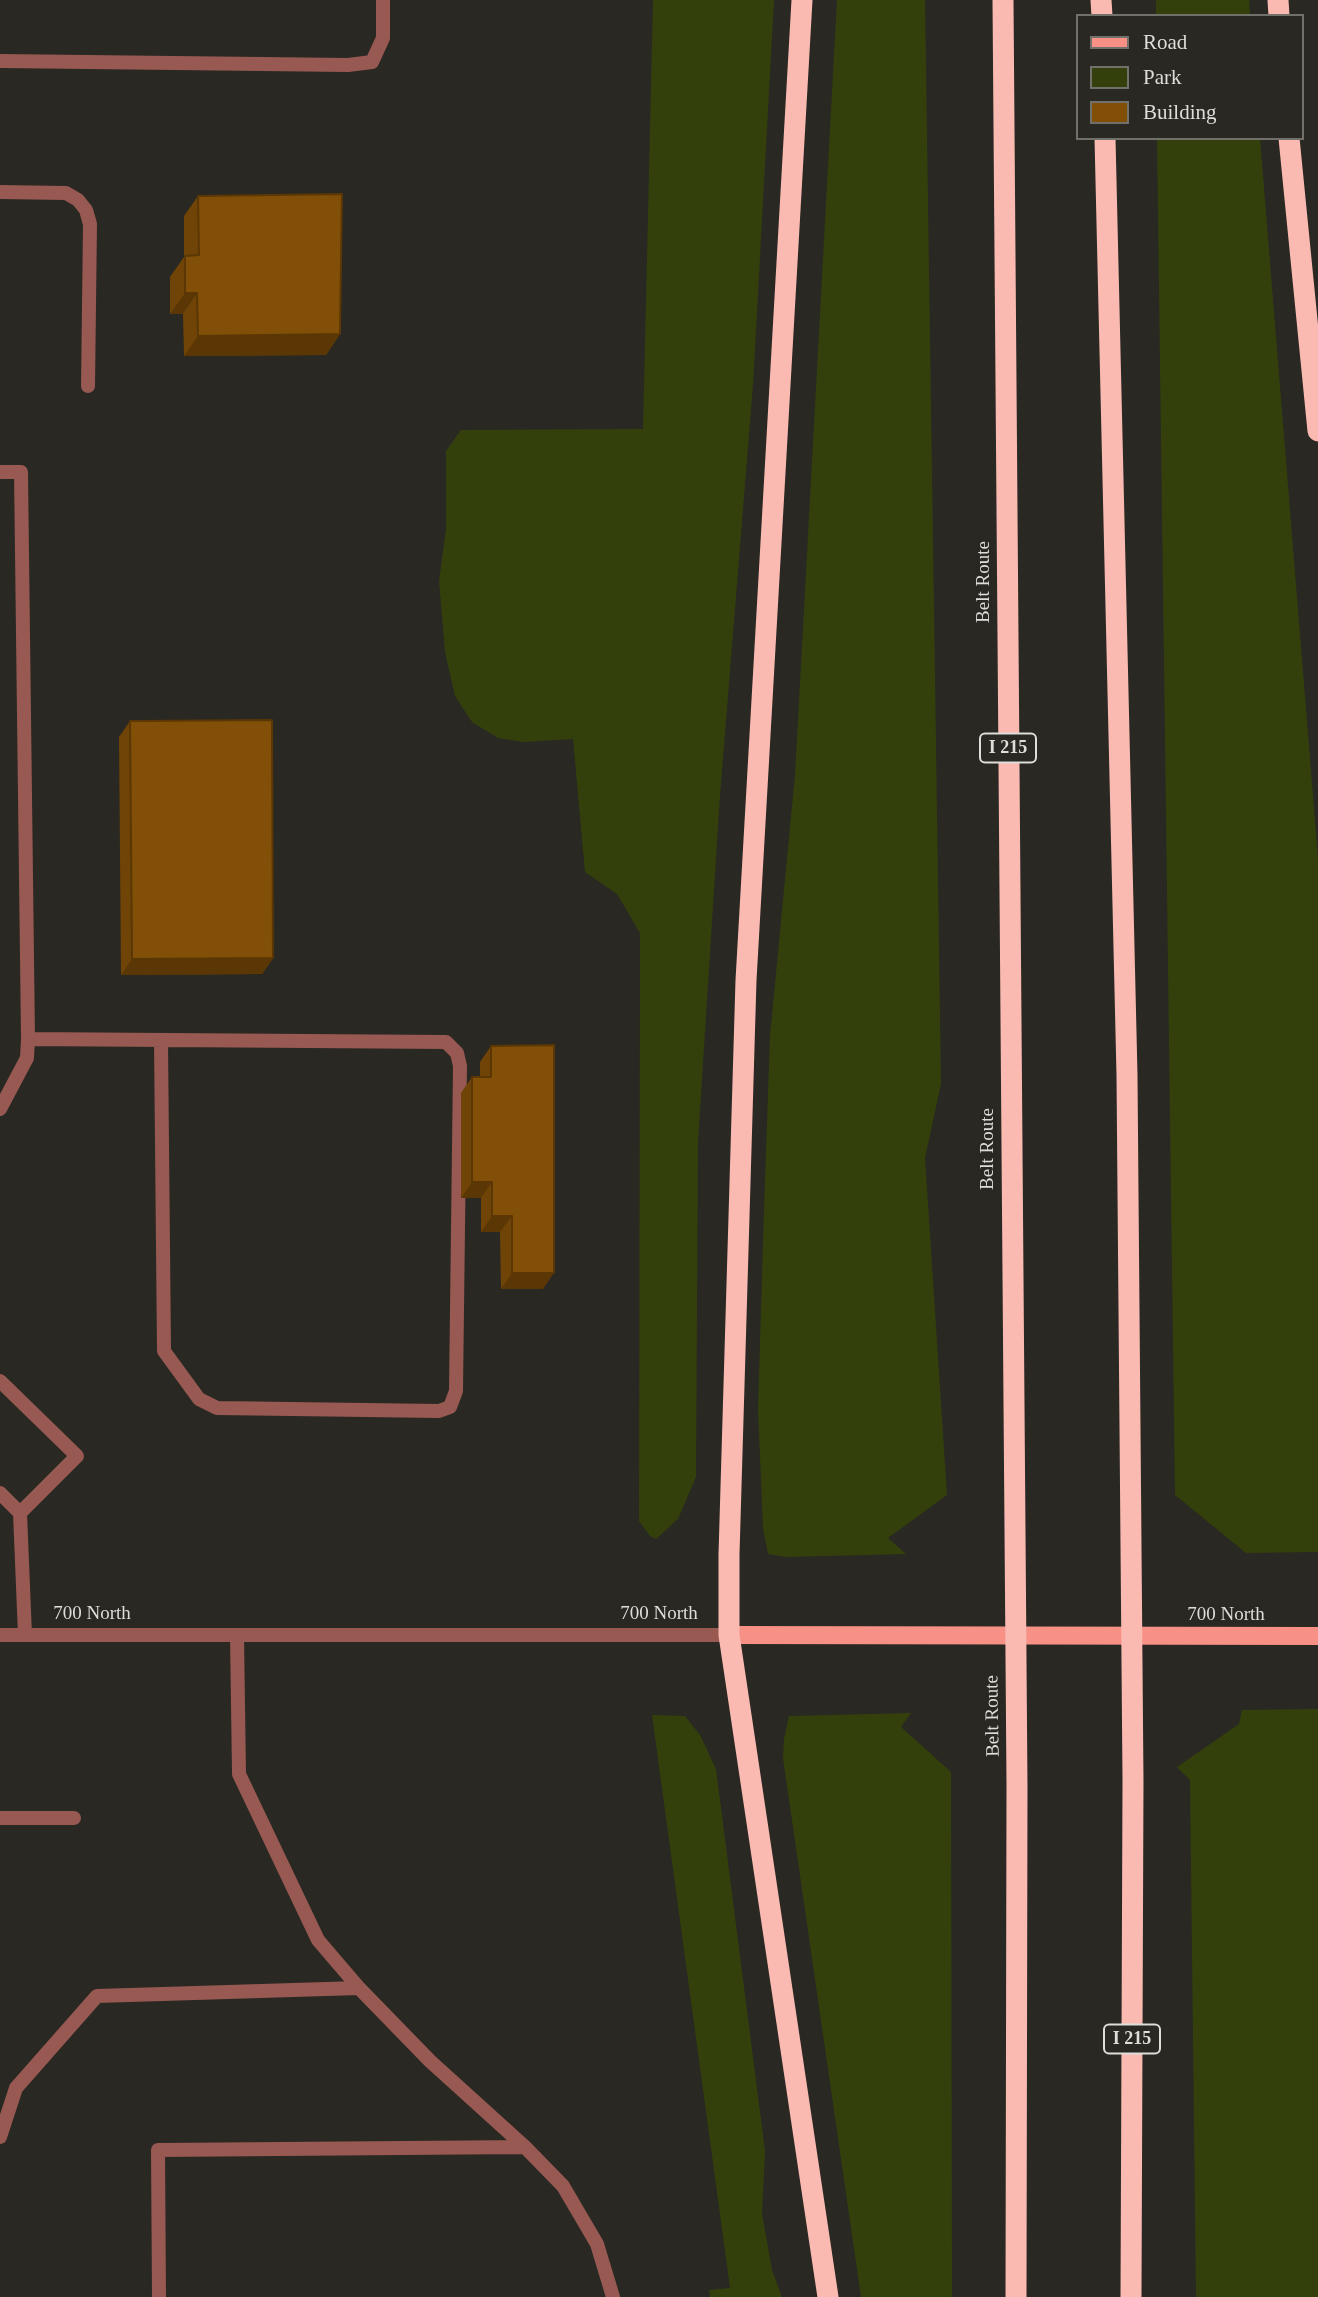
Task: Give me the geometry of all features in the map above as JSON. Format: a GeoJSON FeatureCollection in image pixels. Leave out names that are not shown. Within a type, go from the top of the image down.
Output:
{"type":"FeatureCollection","features":[{"type":"Feature","properties":{"kind":"highway"},"geometry":{"type":"LineString","coordinates":[[802,0],[746,980],[729,1635],[828,2297]]}},
{"type":"Feature","properties":{"kind":"highway","name":"Belt Route"},"geometry":{"type":"LineString","coordinates":[[1003,0],[1017,1784],[1016,2297]]}},
{"type":"Feature","properties":{"kind":"highway","name":"I 215"},"geometry":{"type":"LineString","coordinates":[[1105,140],[1127,1062],[1133,1781],[1131,2297]]}},
{"type":"Feature","properties":{"kind":"highway"},"geometry":{"type":"LineString","coordinates":[[1289,140],[1318,431]]}},
{"type":"Feature","properties":{"kind":"main road","name":"700 North"},"geometry":{"type":"LineString","coordinates":[[729,1635],[1318,1636]]}},
{"type":"Feature","properties":{"kind":"street"},"geometry":{"type":"LineString","coordinates":[[0,61],[360,64],[372,62],[383,38],[383,0]]}},
{"type":"Feature","properties":{"kind":"street"},"geometry":{"type":"LineString","coordinates":[[0,191],[65,193],[78,200],[86,210],[90,224],[88,386]]}},
{"type":"Feature","properties":{"kind":"street"},"geometry":{"type":"LineString","coordinates":[[0,472],[21,472],[28,1039],[27,1058],[0,1109]]}},
{"type":"Feature","properties":{"kind":"street"},"geometry":{"type":"LineString","coordinates":[[28,1039],[446,1042],[457,1053],[456,1391],[450,1407],[425,1411],[217,1408],[199,1399],[164,1351],[161,1040]]}},
{"type":"Feature","properties":{"kind":"street"},"geometry":{"type":"LineString","coordinates":[[0,1381],[77,1457],[20,1513]]}},
{"type":"Feature","properties":{"kind":"street"},"geometry":{"type":"LineString","coordinates":[[0,1493],[20,1513],[25,1635]]}},
{"type":"Feature","properties":{"kind":"street","name":"700 North"},"geometry":{"type":"LineString","coordinates":[[0,1635],[729,1635]]}},
{"type":"Feature","properties":{"kind":"street"},"geometry":{"type":"LineString","coordinates":[[237,1635],[239,1774],[318,1940],[359,1988],[430,2062],[525,2147],[563,2186],[597,2244],[613,2297]]}},
{"type":"Feature","properties":{"kind":"street"},"geometry":{"type":"LineString","coordinates":[[0,1818],[74,1818]]}},
{"type":"Feature","properties":{"kind":"street"},"geometry":{"type":"LineString","coordinates":[[0,2137],[16,2088],[97,1996],[359,1988]]}},
{"type":"Feature","properties":{"kind":"street"},"geometry":{"type":"LineString","coordinates":[[159,2297],[158,2150],[525,2147]]}},
{"type":"Feature","properties":{"kind":"green space"},"geometry":{"type":"Polygon","coordinates":[[[653,0],[774,0],[753,385],[720,795],[698,1142],[696,1477],[678,1519],[656,1539],[650,1536],[639,1521],[640,933],[617,894],[585,872],[573,739],[524,742],[498,738],[472,722],[455,696],[445,652],[439,581],[446,529],[446,451],[461,430],[643,429],[653,0]]]}},
{"type":"Feature","properties":{"kind":"green space"},"geometry":{"type":"Polygon","coordinates":[[[837,0],[925,0],[941,1084],[925,1158],[947,1495],[888,1538],[906,1554],[786,1557],[768,1554],[763,1528],[758,1409],[764,1210],[770,1036],[795,775],[837,0]]]}},
{"type":"Feature","properties":{"kind":"green space"},"geometry":{"type":"Polygon","coordinates":[[[1156,0],[1249,0],[1250,14],[1156,14],[1156,0]]]}},
{"type":"Feature","properties":{"kind":"green space"},"geometry":{"type":"Polygon","coordinates":[[[1157,140],[1260,140],[1318,858],[1318,1552],[1246,1553],[1175,1495],[1157,140]]]}},
{"type":"Feature","properties":{"kind":"green space"},"geometry":{"type":"Polygon","coordinates":[[[1318,1709],[1318,2297],[1196,2297],[1190,1780],[1177,1767],[1239,1724],[1242,1710],[1318,1709]]]}},
{"type":"Feature","properties":{"kind":"green space"},"geometry":{"type":"Polygon","coordinates":[[[911,1713],[901,1727],[951,1772],[952,2297],[861,2297],[783,1758],[784,1739],[789,1716],[911,1713]]]}},
{"type":"Feature","properties":{"kind":"green space"},"geometry":{"type":"Polygon","coordinates":[[[652,1715],[685,1716],[700,1735],[716,1769],[765,2151],[762,2214],[772,2270],[782,2297],[710,2297],[709,2290],[730,2288],[652,1715]]]}},
{"type":"Feature","properties":{"kind":"building"},"geometry":{"type":"Polygon","coordinates":[[[342,194],[340,334],[198,336],[197,293],[185,293],[185,256],[199,255],[198,196],[342,194]]]}},
{"type":"Feature","properties":{"kind":"building"},"geometry":{"type":"Polygon","coordinates":[[[272,720],[273,958],[132,959],[130,721],[272,720]]]}},
{"type":"Feature","properties":{"kind":"building"},"geometry":{"type":"Polygon","coordinates":[[[554,1045],[554,1273],[512,1273],[512,1216],[492,1216],[492,1182],[472,1182],[472,1077],[491,1077],[491,1046],[554,1045]]]}}]}
